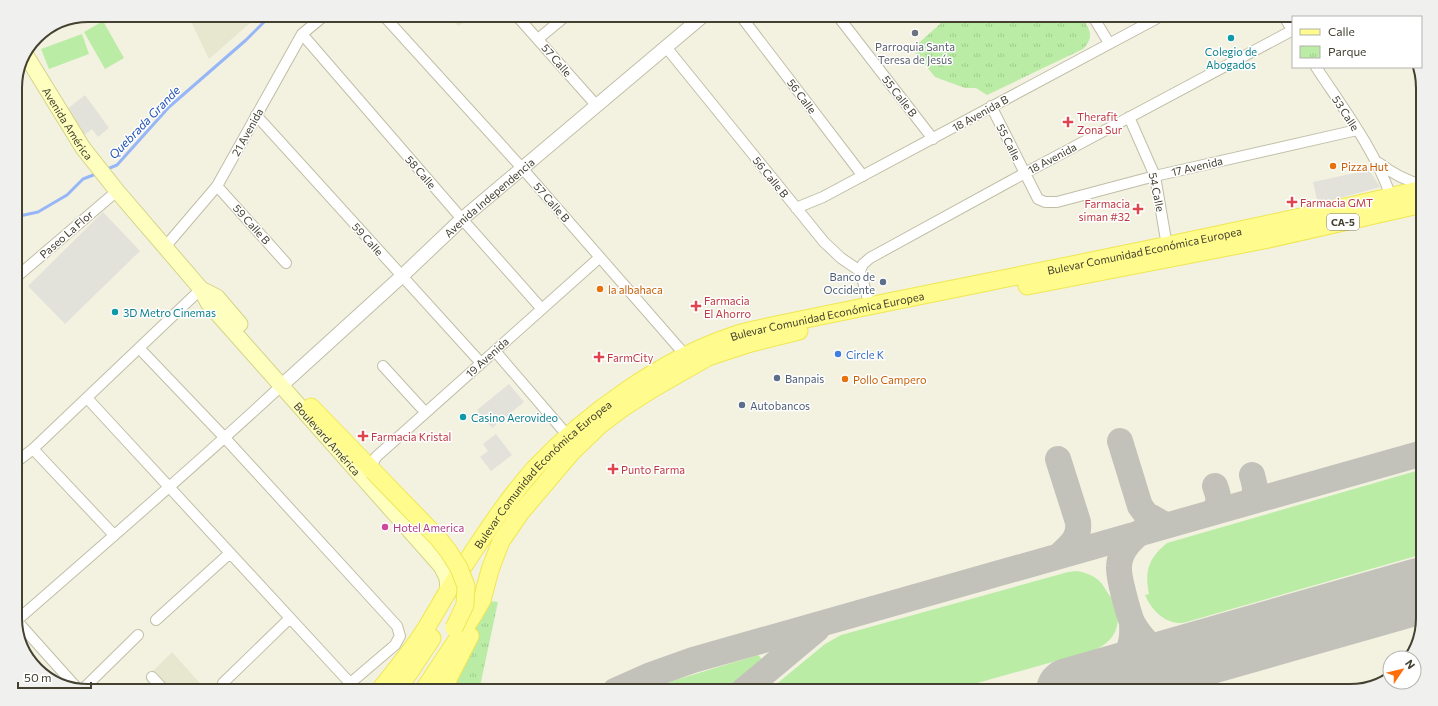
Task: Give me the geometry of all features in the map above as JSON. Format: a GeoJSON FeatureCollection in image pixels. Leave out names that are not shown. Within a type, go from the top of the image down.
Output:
{"type":"FeatureCollection","features":[{"type":"Feature","properties":{"kind":"main road","name":"Avenida América"},"geometry":{"type":"LineString","coordinates":[[29,60],[83,148],[115,189]]}},
{"type":"Feature","properties":{"kind":"main road","name":"Boulevard América"},"geometry":{"type":"LineString","coordinates":[[115,189],[201,288],[208,304],[284,383],[441,566],[447,578],[445,597]]}},
{"type":"Feature","properties":{"kind":"main road","name":"Bulevar Comunidad Económica Europea"},"geometry":{"type":"LineString","coordinates":[[428,684],[482,600],[490,570],[501,541],[521,512],[571,452],[600,425],[624,407],[678,374],[708,358],[751,343],[804,330],[1265,232],[1416,191]]}},
{"type":"Feature","properties":{"kind":"main road","name":"Bulevar Comunidad Económica Europea"},"geometry":{"type":"LineString","coordinates":[[384,684],[422,634],[467,561],[517,490],[535,469],[568,436],[622,394],[658,371],[686,356],[732,336],[767,326],[1167,246],[1265,232],[1416,205]]}},
{"type":"Feature","properties":{"kind":"main road","name":"Boulevard América"},"geometry":{"type":"LineString","coordinates":[[284,383],[311,407],[323,424],[431,545],[440,553],[456,560],[467,561]]}},
{"type":"Feature","properties":{"kind":"main road"},"geometry":{"type":"LineString","coordinates":[[311,407],[370,463],[438,538],[459,568],[466,586],[466,605],[454,628],[417,684]]}},
{"type":"Feature","properties":{"kind":"main road"},"geometry":{"type":"LineString","coordinates":[[400,684],[428,645],[441,622],[445,597]]}},
{"type":"Feature","properties":{"kind":"main road"},"geometry":{"type":"LineString","coordinates":[[446,684],[470,638],[474,614]]}},
{"type":"Feature","properties":{"kind":"street","name":"21 Avenida"},"geometry":{"type":"LineString","coordinates":[[165,247],[217,186],[302,34],[317,22]]}},
{"type":"Feature","properties":{"kind":"street","name":"57 Calle B"},"geometry":{"type":"LineString","coordinates":[[389,22],[522,168],[686,356]]}},
{"type":"Feature","properties":{"kind":"street","name":"57 Calle"},"geometry":{"type":"LineString","coordinates":[[522,22],[597,106]]}},
{"type":"Feature","properties":{"kind":"street"},"geometry":{"type":"LineString","coordinates":[[538,39],[559,22]]}},
{"type":"Feature","properties":{"kind":"street","name":"Avenida Independencia"},"geometry":{"type":"LineString","coordinates":[[284,383],[402,276],[462,219],[696,22]]}},
{"type":"Feature","properties":{"kind":"street","name":"56 Calle"},"geometry":{"type":"LineString","coordinates":[[745,22],[863,176]]}},
{"type":"Feature","properties":{"kind":"street","name":"55 Calle B"},"geometry":{"type":"LineString","coordinates":[[842,22],[933,139]]}},
{"type":"Feature","properties":{"kind":"street"},"geometry":{"type":"LineString","coordinates":[[1096,22],[1109,43]]}},
{"type":"Feature","properties":{"kind":"street","name":"18 Avenida B"},"geometry":{"type":"LineString","coordinates":[[796,208],[823,198],[991,106],[1150,22]]}},
{"type":"Feature","properties":{"kind":"street","name":"18 Avenida"},"geometry":{"type":"LineString","coordinates":[[860,271],[863,264],[870,258],[1129,117],[1292,32]]}},
{"type":"Feature","properties":{"kind":"street","name":"58 Calle"},"geometry":{"type":"LineString","coordinates":[[302,34],[541,308]]}},
{"type":"Feature","properties":{"kind":"street","name":"56 Calle B"},"geometry":{"type":"LineString","coordinates":[[666,47],[824,242],[841,258],[860,271]]}},
{"type":"Feature","properties":{"kind":"street","name":"53 Calle"},"geometry":{"type":"LineString","coordinates":[[1317,68],[1375,160],[1385,179],[1391,197]]}},
{"type":"Feature","properties":{"kind":"street","name":"55 Calle"},"geometry":{"type":"LineString","coordinates":[[991,106],[1038,198]]}},
{"type":"Feature","properties":{"kind":"street","name":"59 Calle"},"geometry":{"type":"LineString","coordinates":[[256,115],[481,363]]}},
{"type":"Feature","properties":{"kind":"street","name":"54 Calle"},"geometry":{"type":"LineString","coordinates":[[1129,117],[1155,176],[1167,246]]}},
{"type":"Feature","properties":{"kind":"street","name":"17 Avenida"},"geometry":{"type":"LineString","coordinates":[[1038,198],[1045,202],[1057,202],[1155,176],[1357,130]]}},
{"type":"Feature","properties":{"kind":"street","name":"53 Calle"},"geometry":{"type":"LineString","coordinates":[[1375,160],[1391,173],[1416,183]]}},
{"type":"Feature","properties":{"kind":"street","name":"59 Calle B"},"geometry":{"type":"LineString","coordinates":[[217,186],[286,263]]}},
{"type":"Feature","properties":{"kind":"street","name":"Paseo La Flor"},"geometry":{"type":"LineString","coordinates":[[22,272],[115,189]]}},
{"type":"Feature","properties":{"kind":"street","name":"19 Avenida"},"geometry":{"type":"LineString","coordinates":[[370,463],[541,308],[600,258]]}},
{"type":"Feature","properties":{"kind":"street"},"geometry":{"type":"LineString","coordinates":[[860,271],[870,306]]}},
{"type":"Feature","properties":{"kind":"street"},"geometry":{"type":"LineString","coordinates":[[22,458],[201,288]]}},
{"type":"Feature","properties":{"kind":"street"},"geometry":{"type":"LineString","coordinates":[[87,398],[350,683],[395,644],[400,636],[397,626],[225,438],[139,348]]}},
{"type":"Feature","properties":{"kind":"street"},"geometry":{"type":"LineString","coordinates":[[495,351],[568,436]]}},
{"type":"Feature","properties":{"kind":"street"},"geometry":{"type":"LineString","coordinates":[[383,366],[425,412]]}},
{"type":"Feature","properties":{"kind":"street"},"geometry":{"type":"LineString","coordinates":[[22,616],[170,487],[284,383]]}},
{"type":"Feature","properties":{"kind":"street"},"geometry":{"type":"LineString","coordinates":[[33,449],[114,535]]}},
{"type":"Feature","properties":{"kind":"street"},"geometry":{"type":"LineString","coordinates":[[156,620],[230,553]]}},
{"type":"Feature","properties":{"kind":"street"},"geometry":{"type":"LineString","coordinates":[[223,683],[290,618]]}},
{"type":"Feature","properties":{"kind":"street"},"geometry":{"type":"LineString","coordinates":[[23,628],[72,682]]}},
{"type":"Feature","properties":{"kind":"street"},"geometry":{"type":"LineString","coordinates":[[88,684],[138,635]]}},
{"type":"Feature","properties":{"kind":"street"},"geometry":{"type":"LineString","coordinates":[[152,677],[158,684]]}},
{"type":"Feature","properties":{"kind":"shaded area"},"geometry":{"type":"Polygon","coordinates":[[[191,22],[251,22],[209,59],[191,22]]]}},
{"type":"Feature","properties":{"kind":"shaded area"},"geometry":{"type":"Polygon","coordinates":[[[454,22],[465,22],[458,26],[454,22]]]}},
{"type":"Feature","properties":{"kind":"shaded area"},"geometry":{"type":"Polygon","coordinates":[[[85,95],[109,128],[98,137],[92,129],[83,136],[66,110],[85,95]]]}},
{"type":"Feature","properties":{"kind":"shaded area"},"geometry":{"type":"Polygon","coordinates":[[[1369,170],[1380,187],[1318,204],[1313,182],[1369,170]]]}},
{"type":"Feature","properties":{"kind":"shaded area"},"geometry":{"type":"Polygon","coordinates":[[[103,212],[140,251],[65,324],[28,286],[103,212]]]}},
{"type":"Feature","properties":{"kind":"shaded area"},"geometry":{"type":"Polygon","coordinates":[[[509,384],[524,402],[492,428],[477,410],[509,384]]]}},
{"type":"Feature","properties":{"kind":"shaded area"},"geometry":{"type":"Polygon","coordinates":[[[496,434],[512,455],[491,471],[480,457],[488,451],[483,444],[496,434]]]}},
{"type":"Feature","properties":{"kind":"shaded area"},"geometry":{"type":"Polygon","coordinates":[[[172,652],[201,684],[150,684],[145,679],[172,652]]]}},
{"type":"Feature","properties":{"kind":"green space"},"geometry":{"type":"Polygon","coordinates":[[[104,22],[124,58],[105,69],[84,32],[104,22]]]}},
{"type":"Feature","properties":{"kind":"green space"},"geometry":{"type":"Polygon","coordinates":[[[942,22],[1085,22],[1090,32],[1089,40],[1083,49],[987,95],[976,88],[965,88],[935,77],[912,49],[942,22]]]}},
{"type":"Feature","properties":{"kind":"green space"},"geometry":{"type":"Polygon","coordinates":[[[82,34],[89,54],[49,69],[41,49],[82,34]]]}},
{"type":"Feature","properties":{"kind":"green space"},"geometry":{"type":"Polygon","coordinates":[[[1416,471],[1416,556],[1183,623],[1176,623],[1165,619],[1155,611],[1145,595],[1149,594],[1147,578],[1149,565],[1156,554],[1167,543],[1416,471]]]}},
{"type":"Feature","properties":{"kind":"green space"},"geometry":{"type":"Polygon","coordinates":[[[1077,571],[1091,575],[1100,581],[1114,599],[1118,615],[1116,629],[1109,641],[1095,650],[974,684],[776,684],[825,644],[841,635],[1068,572],[1077,571]]]}},
{"type":"Feature","properties":{"kind":"green space"},"geometry":{"type":"Polygon","coordinates":[[[482,600],[498,602],[480,684],[445,684],[482,600]]]}},
{"type":"Feature","properties":{"kind":"green space"},"geometry":{"type":"Polygon","coordinates":[[[758,655],[761,658],[761,663],[736,684],[663,684],[758,655]]]}},
{"type":"Feature","properties":{"kind":"waterway","name":"Quebrada Grande"},"geometry":{"type":"LineString","coordinates":[[105,170],[117,165],[169,107],[246,40],[264,22]]}},
{"type":"Feature","properties":{"kind":"waterway","name":"Quebrada Grande"},"geometry":{"type":"LineString","coordinates":[[22,215],[38,212],[67,195],[83,179],[96,174]]}},
{"type":"Feature","properties":{"kind":"taxiway"},"geometry":{"type":"LineString","coordinates":[[1120,441],[1140,506],[1146,514],[1165,525]]}},
{"type":"Feature","properties":{"kind":"taxiway"},"geometry":{"type":"LineString","coordinates":[[631,684],[693,660],[1416,455]]}},
{"type":"Feature","properties":{"kind":"taxiway"},"geometry":{"type":"LineString","coordinates":[[1058,459],[1078,522],[1076,537],[1059,556]]}},
{"type":"Feature","properties":{"kind":"taxiway"},"geometry":{"type":"LineString","coordinates":[[1249,502],[1255,493],[1252,475]]}},
{"type":"Feature","properties":{"kind":"taxiway"},"geometry":{"type":"LineString","coordinates":[[1212,512],[1218,503],[1215,486]]}},
{"type":"Feature","properties":{"kind":"taxiway"},"geometry":{"type":"LineString","coordinates":[[1142,531],[1124,550],[1121,555],[1119,566],[1126,603],[1132,622],[1143,638],[1155,649],[1170,654],[1189,657]]}},
{"type":"Feature","properties":{"kind":"taxiway"},"geometry":{"type":"LineString","coordinates":[[1111,679],[1128,652],[1132,639],[1132,622]]}},
{"type":"Feature","properties":{"kind":"taxiway"},"geometry":{"type":"LineString","coordinates":[[751,684],[817,629]]}},
{"type":"Feature","properties":{"kind":"runway"},"geometry":{"type":"LineString","coordinates":[[1094,684],[1416,592]]}},
{"type":"Feature","properties":{"kind":"place","name":"Parroquia Santa Teresa de Jesús"},"geometry":{"type":"Point","coordinates":[915,33]}},
{"type":"Feature","properties":{"kind":"place","name":"Colegio de Abogados"},"geometry":{"type":"Point","coordinates":[1231,38]}},
{"type":"Feature","properties":{"kind":"place","name":"Therafit Zona Sur"},"geometry":{"type":"Point","coordinates":[1068,122]}},
{"type":"Feature","properties":{"kind":"place","name":"Pizza Hut"},"geometry":{"type":"Point","coordinates":[1333,166]}},
{"type":"Feature","properties":{"kind":"place","name":"Farmacia GMT"},"geometry":{"type":"Point","coordinates":[1292,202]}},
{"type":"Feature","properties":{"kind":"place","name":"Farmacia siman #32"},"geometry":{"type":"Point","coordinates":[1138,209]}},
{"type":"Feature","properties":{"kind":"place","name":"Banco de Occidente"},"geometry":{"type":"Point","coordinates":[883,282]}},
{"type":"Feature","properties":{"kind":"place","name":"la albahaca"},"geometry":{"type":"Point","coordinates":[600,289]}},
{"type":"Feature","properties":{"kind":"place","name":"Farmacia El Ahorro"},"geometry":{"type":"Point","coordinates":[696,306]}},
{"type":"Feature","properties":{"kind":"place","name":"3D Metro Cinemas"},"geometry":{"type":"Point","coordinates":[115,312]}},
{"type":"Feature","properties":{"kind":"place","name":"Circle K"},"geometry":{"type":"Point","coordinates":[838,354]}},
{"type":"Feature","properties":{"kind":"place","name":"FarmCity"},"geometry":{"type":"Point","coordinates":[599,357]}},
{"type":"Feature","properties":{"kind":"place","name":"Banpais"},"geometry":{"type":"Point","coordinates":[777,378]}},
{"type":"Feature","properties":{"kind":"place","name":"Pollo Campero"},"geometry":{"type":"Point","coordinates":[845,379]}},
{"type":"Feature","properties":{"kind":"place","name":"Autobancos"},"geometry":{"type":"Point","coordinates":[742,405]}},
{"type":"Feature","properties":{"kind":"place","name":"Casino Aerovideo"},"geometry":{"type":"Point","coordinates":[463,417]}},
{"type":"Feature","properties":{"kind":"place","name":"Farmacia Kristal"},"geometry":{"type":"Point","coordinates":[363,436]}},
{"type":"Feature","properties":{"kind":"place","name":"Punto Farma"},"geometry":{"type":"Point","coordinates":[613,469]}},
{"type":"Feature","properties":{"kind":"place","name":"Hotel America"},"geometry":{"type":"Point","coordinates":[385,527]}}]}
